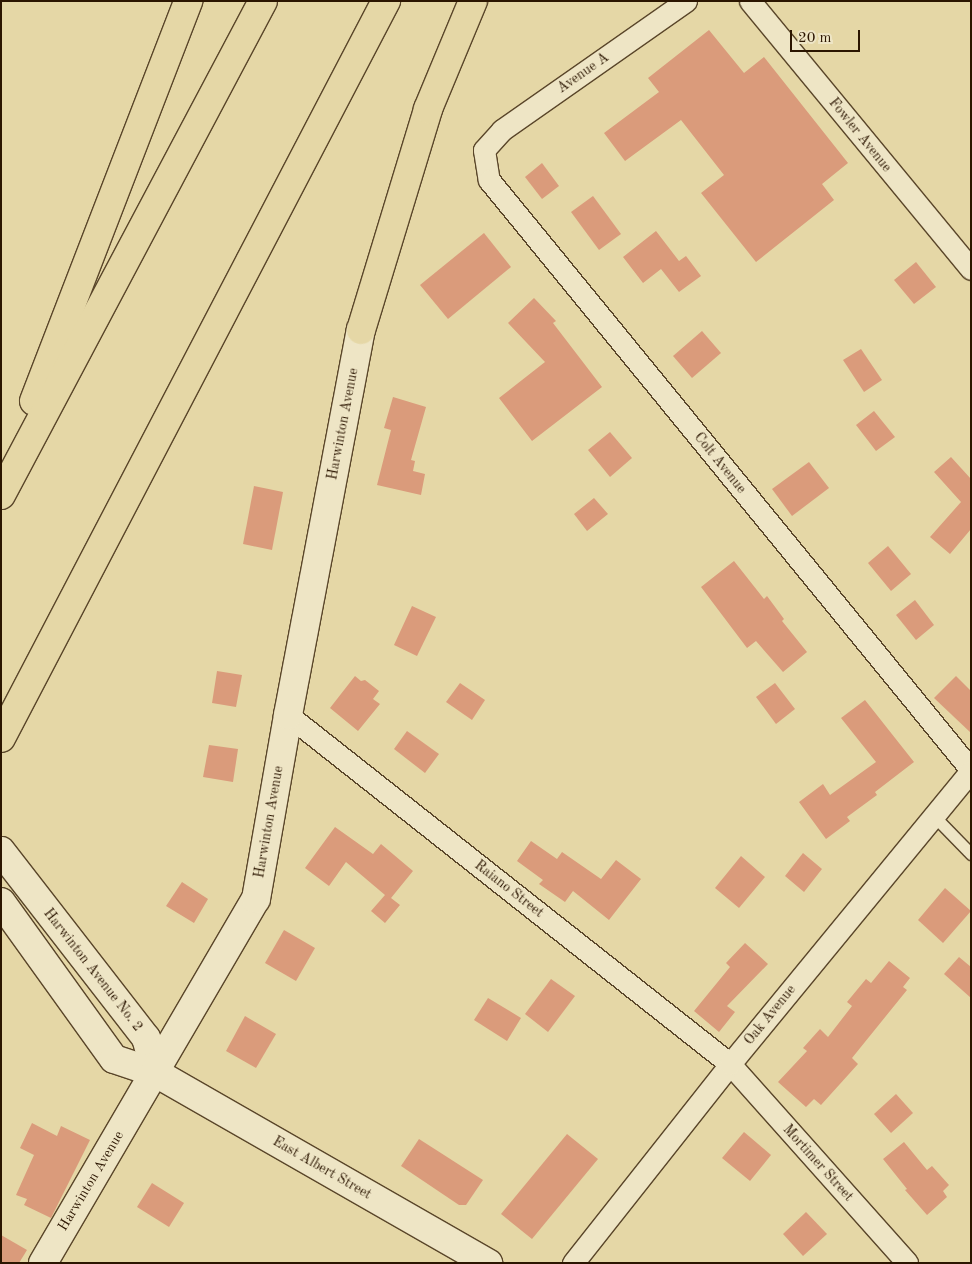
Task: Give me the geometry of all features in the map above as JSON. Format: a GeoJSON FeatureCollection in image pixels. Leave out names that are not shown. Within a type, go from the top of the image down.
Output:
{"type":"FeatureCollection","features":[{"type":"Feature","properties":{"kind":"highway"},"geometry":{"type":"LineString","coordinates":[[1,487],[188,1]]}},
{"type":"Feature","properties":{"kind":"highway"},"geometry":{"type":"LineString","coordinates":[[1,495],[263,1]]}},
{"type":"Feature","properties":{"kind":"highway"},"geometry":{"type":"LineString","coordinates":[[1,738],[386,1]]}},
{"type":"Feature","properties":{"kind":"highway"},"geometry":{"type":"LineString","coordinates":[[361,330],[428,108],[473,1]]}},
{"type":"Feature","properties":{"kind":"main road","name":"Harwinton Avenue"},"geometry":{"type":"LineString","coordinates":[[43,1263],[156,1073],[256,899],[288,715],[361,330]]}},
{"type":"Feature","properties":{"kind":"main road","name":"Harwinton Avenue No. 2"},"geometry":{"type":"LineString","coordinates":[[1,851],[146,1038],[156,1073]]}},
{"type":"Feature","properties":{"kind":"main road"},"geometry":{"type":"LineString","coordinates":[[1,902],[114,1059],[156,1073]]}},
{"type":"Feature","properties":{"kind":"main road","name":"East Albert Street"},"geometry":{"type":"LineString","coordinates":[[156,1073],[488,1263]]}},
{"type":"Feature","properties":{"kind":"street","name":"Avenue A"},"geometry":{"type":"LineString","coordinates":[[484,150],[502,130],[686,1]]}},
{"type":"Feature","properties":{"kind":"street","name":"Fowler Avenue"},"geometry":{"type":"LineString","coordinates":[[750,1],[971,269]]}},
{"type":"Feature","properties":{"kind":"street","name":"Colt Avenue"},"geometry":{"type":"LineString","coordinates":[[484,150],[489,180],[971,771]]}},
{"type":"Feature","properties":{"kind":"street","name":"Raiano Street"},"geometry":{"type":"LineString","coordinates":[[288,715],[730,1064]]}},
{"type":"Feature","properties":{"kind":"street","name":"Oak Avenue"},"geometry":{"type":"LineString","coordinates":[[573,1263],[730,1064],[971,771]]}},
{"type":"Feature","properties":{"kind":"street","name":"Mortimer Street"},"geometry":{"type":"LineString","coordinates":[[730,1064],[907,1263]]}},
{"type":"Feature","properties":{"kind":"lane"},"geometry":{"type":"LineString","coordinates":[[934,816],[971,854]]}},
{"type":"Feature","properties":{"kind":"building"},"geometry":{"type":"Polygon","coordinates":[[[709,30],[744,73],[764,57],[848,163],[822,184],[834,200],[756,262],[701,193],[724,175],[681,120],[625,161],[604,133],[659,92],[648,78],[709,30]]]}},
{"type":"Feature","properties":{"kind":"building"},"geometry":{"type":"Polygon","coordinates":[[[542,163],[559,186],[542,199],[525,177],[542,163]]]}},
{"type":"Feature","properties":{"kind":"building"},"geometry":{"type":"Polygon","coordinates":[[[593,196],[621,234],[599,250],[571,212],[593,196]]]}},
{"type":"Feature","properties":{"kind":"building"},"geometry":{"type":"Polygon","coordinates":[[[656,231],[679,261],[686,256],[701,276],[679,292],[661,269],[643,283],[623,257],[656,231]]]}},
{"type":"Feature","properties":{"kind":"building"},"geometry":{"type":"Polygon","coordinates":[[[484,233],[511,267],[448,319],[420,285],[484,233]]]}},
{"type":"Feature","properties":{"kind":"building"},"geometry":{"type":"Polygon","coordinates":[[[916,262],[936,287],[914,304],[894,280],[916,262]]]}},
{"type":"Feature","properties":{"kind":"building"},"geometry":{"type":"Polygon","coordinates":[[[534,298],[556,321],[553,323],[602,387],[532,441],[499,398],[545,362],[508,323],[534,298]]]}},
{"type":"Feature","properties":{"kind":"building"},"geometry":{"type":"Polygon","coordinates":[[[702,331],[721,353],[692,378],[673,356],[702,331]]]}},
{"type":"Feature","properties":{"kind":"building"},"geometry":{"type":"Polygon","coordinates":[[[861,349],[882,380],[864,392],[843,360],[861,349]]]}},
{"type":"Feature","properties":{"kind":"building"},"geometry":{"type":"Polygon","coordinates":[[[393,397],[426,407],[411,460],[415,461],[413,471],[425,474],[421,495],[377,485],[391,430],[384,428],[393,397]]]}},
{"type":"Feature","properties":{"kind":"building"},"geometry":{"type":"Polygon","coordinates":[[[874,411],[895,437],[876,451],[856,425],[874,411]]]}},
{"type":"Feature","properties":{"kind":"building"},"geometry":{"type":"Polygon","coordinates":[[[610,432],[632,458],[610,477],[588,450],[610,432]]]}},
{"type":"Feature","properties":{"kind":"building"},"geometry":{"type":"Polygon","coordinates":[[[951,457],[971,479],[971,529],[950,554],[930,537],[961,502],[934,472],[951,457]]]}},
{"type":"Feature","properties":{"kind":"building"},"geometry":{"type":"Polygon","coordinates":[[[809,462],[829,488],[792,516],[772,489],[809,462]]]}},
{"type":"Feature","properties":{"kind":"building"},"geometry":{"type":"Polygon","coordinates":[[[254,486],[283,492],[272,550],[243,544],[254,486]]]}},
{"type":"Feature","properties":{"kind":"building"},"geometry":{"type":"Polygon","coordinates":[[[594,498],[608,514],[587,531],[574,514],[594,498]]]}},
{"type":"Feature","properties":{"kind":"building"},"geometry":{"type":"Polygon","coordinates":[[[888,546],[911,574],[891,591],[868,563],[888,546]]]}},
{"type":"Feature","properties":{"kind":"building"},"geometry":{"type":"Polygon","coordinates":[[[734,561],[764,599],[767,596],[784,619],[782,621],[807,652],[783,672],[756,641],[747,648],[701,587],[734,561]]]}},
{"type":"Feature","properties":{"kind":"building"},"geometry":{"type":"Polygon","coordinates":[[[915,600],[934,625],[916,640],[896,615],[915,600]]]}},
{"type":"Feature","properties":{"kind":"building"},"geometry":{"type":"Polygon","coordinates":[[[412,606],[436,617],[417,656],[394,645],[412,606]]]}},
{"type":"Feature","properties":{"kind":"building"},"geometry":{"type":"Polygon","coordinates":[[[217,671],[242,675],[236,707],[212,703],[217,671]]]}},
{"type":"Feature","properties":{"kind":"building"},"geometry":{"type":"Polygon","coordinates":[[[355,676],[361,681],[365,680],[379,691],[373,699],[380,704],[358,731],[330,708],[355,676]]]}},
{"type":"Feature","properties":{"kind":"building"},"geometry":{"type":"Polygon","coordinates":[[[956,676],[971,691],[971,733],[934,698],[956,676]]]}},
{"type":"Feature","properties":{"kind":"building"},"geometry":{"type":"Polygon","coordinates":[[[460,683],[485,700],[472,720],[446,702],[460,683]]]}},
{"type":"Feature","properties":{"kind":"building"},"geometry":{"type":"Polygon","coordinates":[[[775,683],[795,709],[776,724],[756,697],[775,683]]]}},
{"type":"Feature","properties":{"kind":"building"},"geometry":{"type":"Polygon","coordinates":[[[865,700],[914,762],[875,792],[877,795],[847,817],[850,821],[826,839],[799,802],[823,784],[830,795],[876,762],[841,718],[865,700]]]}},
{"type":"Feature","properties":{"kind":"building"},"geometry":{"type":"Polygon","coordinates":[[[407,731],[439,754],[425,773],[394,749],[407,731]]]}},
{"type":"Feature","properties":{"kind":"building"},"geometry":{"type":"Polygon","coordinates":[[[209,745],[238,749],[233,782],[203,777],[209,745]]]}},
{"type":"Feature","properties":{"kind":"building"},"geometry":{"type":"Polygon","coordinates":[[[335,827],[373,854],[381,844],[413,871],[391,898],[400,905],[385,923],[371,911],[385,895],[346,862],[329,886],[305,868],[335,827]]]}},
{"type":"Feature","properties":{"kind":"building"},"geometry":{"type":"Polygon","coordinates":[[[531,841],[557,859],[562,852],[601,879],[616,860],[641,879],[609,920],[573,891],[565,902],[539,884],[543,880],[517,861],[531,841]]]}},
{"type":"Feature","properties":{"kind":"building"},"geometry":{"type":"Polygon","coordinates":[[[803,853],[822,869],[804,892],[785,876],[803,853]]]}},
{"type":"Feature","properties":{"kind":"building"},"geometry":{"type":"Polygon","coordinates":[[[741,856],[765,877],[739,908],[715,888],[741,856]]]}},
{"type":"Feature","properties":{"kind":"building"},"geometry":{"type":"Polygon","coordinates":[[[182,882],[208,899],[194,923],[166,906],[182,882]]]}},
{"type":"Feature","properties":{"kind":"building"},"geometry":{"type":"Polygon","coordinates":[[[945,888],[971,911],[943,943],[918,920],[945,888]]]}},
{"type":"Feature","properties":{"kind":"building"},"geometry":{"type":"Polygon","coordinates":[[[284,930],[315,948],[296,981],[265,963],[284,930]]]}},
{"type":"Feature","properties":{"kind":"building"},"geometry":{"type":"Polygon","coordinates":[[[745,943],[768,964],[727,1006],[735,1012],[719,1032],[694,1011],[730,967],[726,963],[745,943]]]}},
{"type":"Feature","properties":{"kind":"building"},"geometry":{"type":"Polygon","coordinates":[[[959,957],[971,967],[971,998],[944,974],[959,957]]]}},
{"type":"Feature","properties":{"kind":"building"},"geometry":{"type":"Polygon","coordinates":[[[889,961],[910,978],[903,987],[907,990],[852,1058],[858,1064],[821,1105],[814,1099],[806,1107],[778,1082],[807,1051],[803,1048],[820,1029],[828,1037],[852,1006],[847,1002],[866,979],[871,983],[889,961]]]}},
{"type":"Feature","properties":{"kind":"building"},"geometry":{"type":"Polygon","coordinates":[[[551,979],[575,996],[548,1032],[525,1014],[551,979]]]}},
{"type":"Feature","properties":{"kind":"building"},"geometry":{"type":"Polygon","coordinates":[[[488,998],[521,1018],[507,1041],[474,1020],[488,998]]]}},
{"type":"Feature","properties":{"kind":"building"},"geometry":{"type":"Polygon","coordinates":[[[245,1016],[276,1034],[256,1068],[226,1051],[245,1016]]]}},
{"type":"Feature","properties":{"kind":"building"},"geometry":{"type":"Polygon","coordinates":[[[896,1094],[913,1113],[891,1133],[874,1114],[896,1094]]]}},
{"type":"Feature","properties":{"kind":"building"},"geometry":{"type":"Polygon","coordinates":[[[32,1123],[57,1136],[61,1126],[90,1140],[51,1218],[24,1205],[27,1199],[16,1195],[34,1155],[20,1148],[32,1123]]]}},
{"type":"Feature","properties":{"kind":"building"},"geometry":{"type":"Polygon","coordinates":[[[744,1132],[771,1155],[750,1181],[722,1158],[744,1132]]]}},
{"type":"Feature","properties":{"kind":"building"},"geometry":{"type":"Polygon","coordinates":[[[567,1134],[598,1159],[532,1239],[501,1214],[567,1134]]]}},
{"type":"Feature","properties":{"kind":"building"},"geometry":{"type":"Polygon","coordinates":[[[419,1139],[483,1180],[466,1205],[459,1205],[401,1166],[419,1139]]]}},
{"type":"Feature","properties":{"kind":"building"},"geometry":{"type":"Polygon","coordinates":[[[904,1142],[927,1170],[932,1166],[949,1185],[943,1191],[947,1197],[927,1215],[905,1190],[907,1189],[883,1159],[904,1142]]]}},
{"type":"Feature","properties":{"kind":"building"},"geometry":{"type":"Polygon","coordinates":[[[152,1183],[184,1203],[169,1227],[137,1207],[152,1183]]]}},
{"type":"Feature","properties":{"kind":"building"},"geometry":{"type":"Polygon","coordinates":[[[806,1212],[827,1234],[803,1256],[783,1234],[806,1212]]]}},
{"type":"Feature","properties":{"kind":"building"},"geometry":{"type":"Polygon","coordinates":[[[1,1235],[27,1250],[19,1263],[1,1263],[1,1235]]]}}]}
